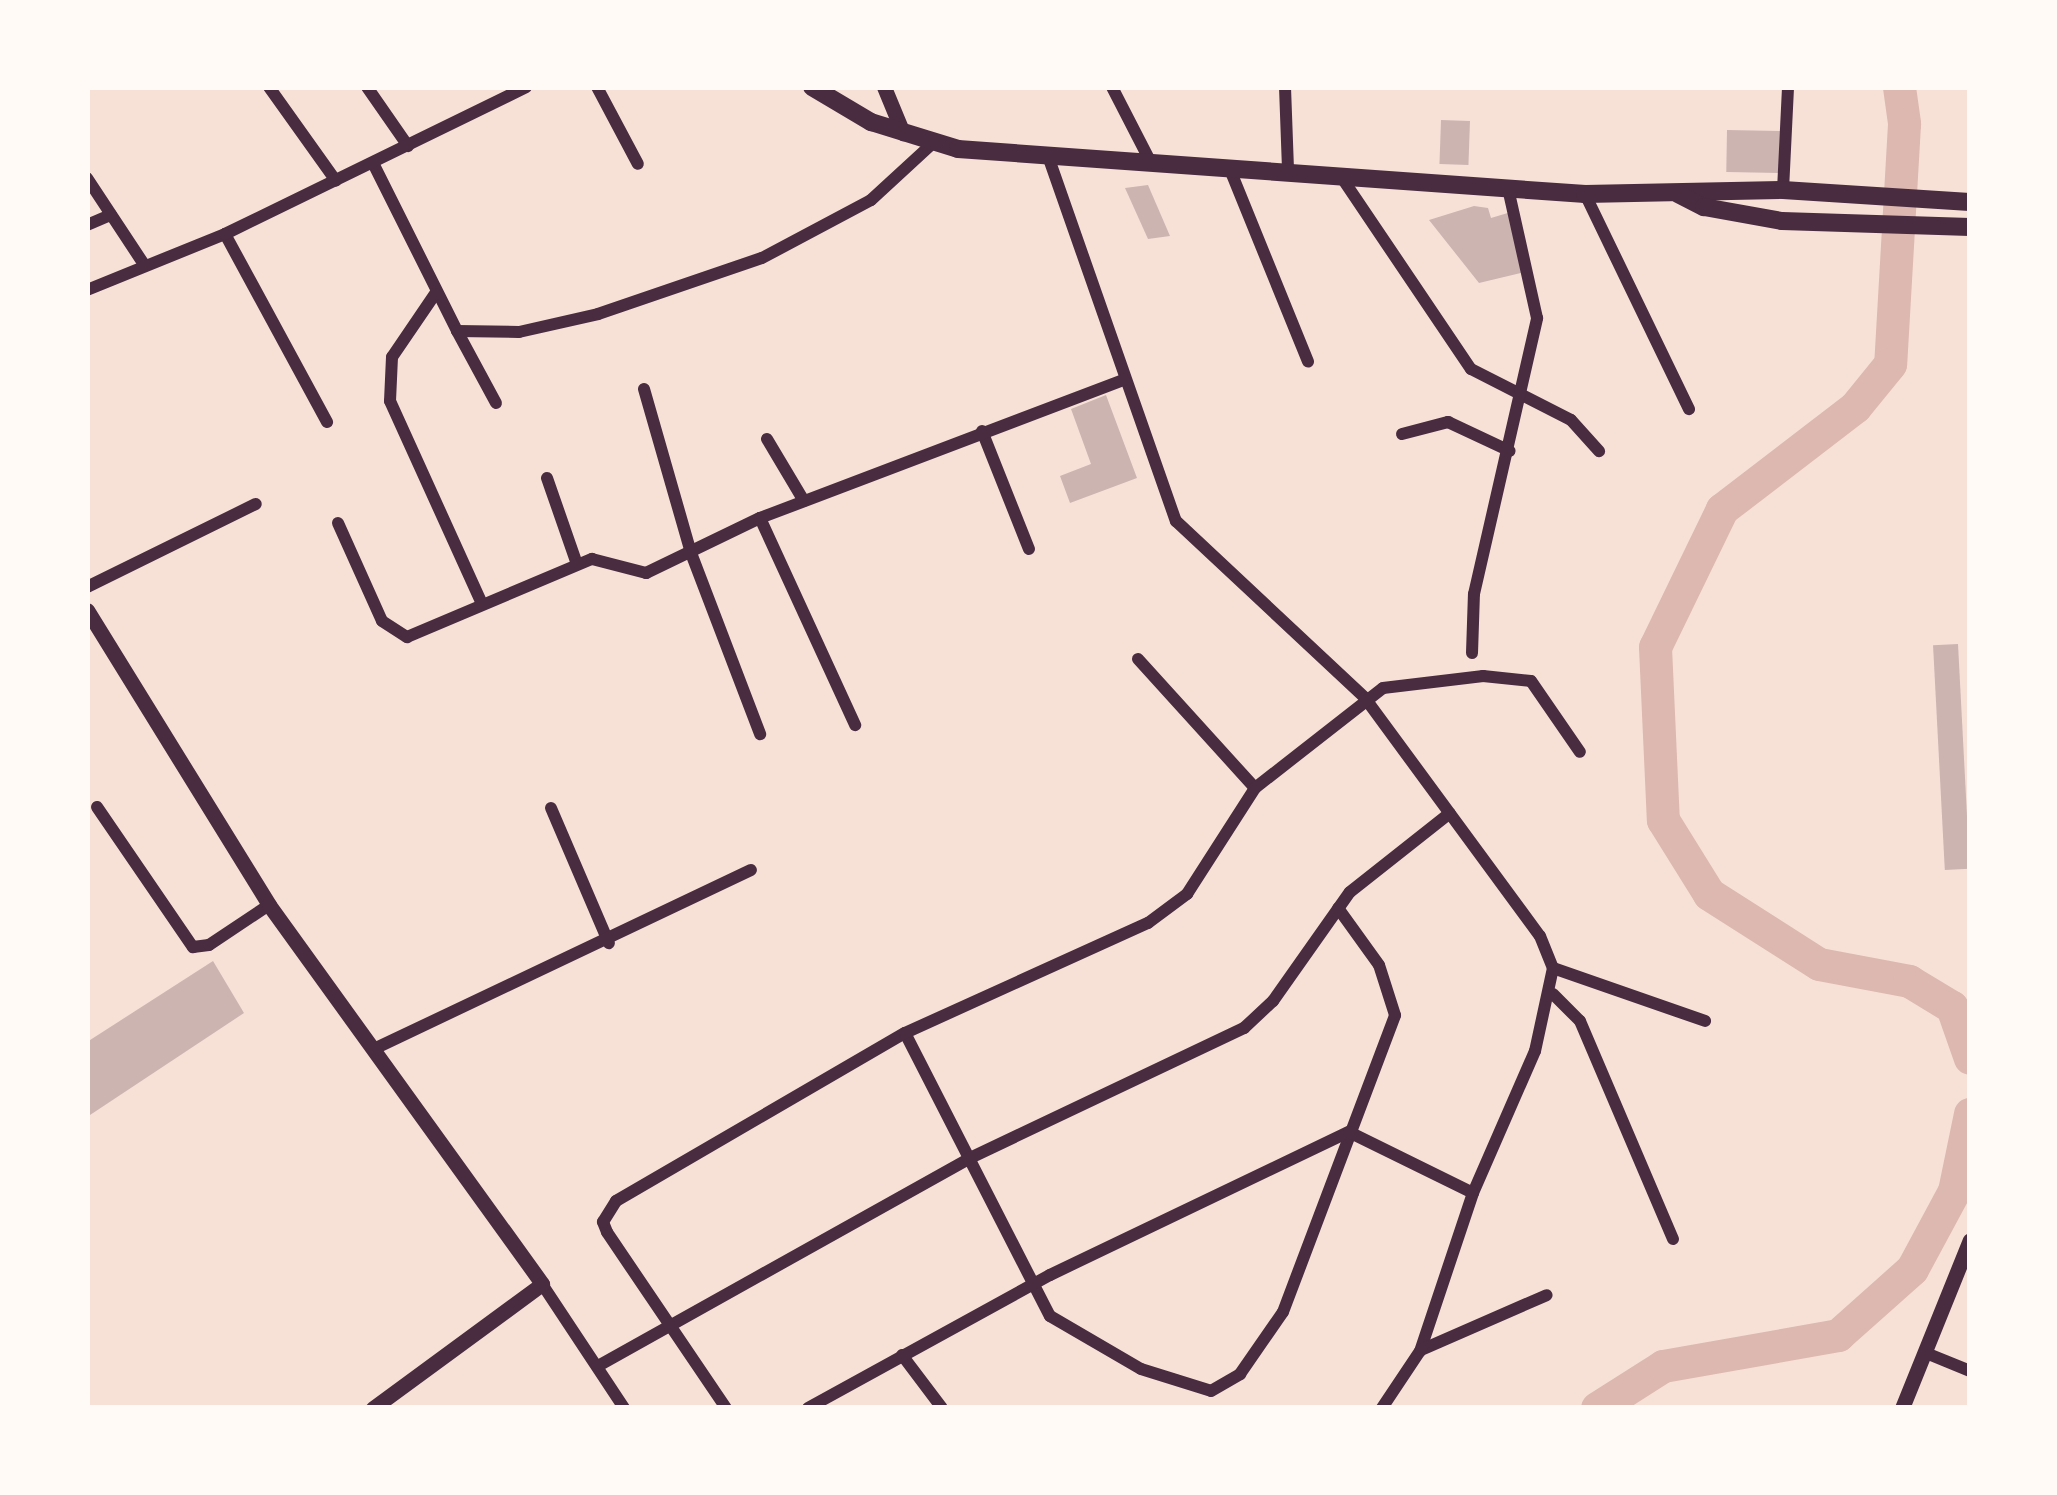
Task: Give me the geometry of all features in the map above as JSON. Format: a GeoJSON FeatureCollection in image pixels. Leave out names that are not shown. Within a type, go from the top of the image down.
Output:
{"type":"FeatureCollection","features":[{"type":"Feature","properties":{"kind":"highway"},"geometry":{"type":"LineString","coordinates":[[812,87],[933,143],[1048,156],[1585,194],[1783,190],[1970,202]]}},
{"type":"Feature","properties":{"kind":"highway"},"geometry":{"type":"LineString","coordinates":[[1678,194],[1704,207],[1782,221],[1970,227]]}},
{"type":"Feature","properties":{"kind":"street"},"geometry":{"type":"LineString","coordinates":[[269,87],[336,181]]}},
{"type":"Feature","properties":{"kind":"street"},"geometry":{"type":"LineString","coordinates":[[367,87],[408,146]]}},
{"type":"Feature","properties":{"kind":"street"},"geometry":{"type":"LineString","coordinates":[[87,290],[225,235],[526,87]]}},
{"type":"Feature","properties":{"kind":"street"},"geometry":{"type":"LineString","coordinates":[[597,87],[638,164]]}},
{"type":"Feature","properties":{"kind":"street"},"geometry":{"type":"LineString","coordinates":[[884,87],[903,133]]}},
{"type":"Feature","properties":{"kind":"street"},"geometry":{"type":"LineString","coordinates":[[1112,87],[1151,163]]}},
{"type":"Feature","properties":{"kind":"street"},"geometry":{"type":"LineString","coordinates":[[1285,87],[1288,170]]}},
{"type":"Feature","properties":{"kind":"street"},"geometry":{"type":"LineString","coordinates":[[1783,190],[1788,87]]}},
{"type":"Feature","properties":{"kind":"street"},"geometry":{"type":"LineString","coordinates":[[457,331],[519,332],[578,319],[762,258],[871,200],[933,143]]}},
{"type":"Feature","properties":{"kind":"street"},"geometry":{"type":"LineString","coordinates":[[1048,156],[1176,521],[1365,698],[1540,936],[1553,968],[1552,994],[1473,1193],[1420,1351],[1382,1408]]}},
{"type":"Feature","properties":{"kind":"street"},"geometry":{"type":"LineString","coordinates":[[373,163],[435,294],[496,404]]}},
{"type":"Feature","properties":{"kind":"street"},"geometry":{"type":"LineString","coordinates":[[1228,166],[1308,362]]}},
{"type":"Feature","properties":{"kind":"street"},"geometry":{"type":"LineString","coordinates":[[1340,175],[1471,369],[1517,399],[1571,420],[1599,451]]}},
{"type":"Feature","properties":{"kind":"street"},"geometry":{"type":"LineString","coordinates":[[87,178],[145,266]]}},
{"type":"Feature","properties":{"kind":"street"},"geometry":{"type":"LineString","coordinates":[[1472,653],[1474,594],[1510,451],[1537,294],[1508,188]]}},
{"type":"Feature","properties":{"kind":"street"},"geometry":{"type":"LineString","coordinates":[[1585,194],[1689,409]]}},
{"type":"Feature","properties":{"kind":"street"},"geometry":{"type":"LineString","coordinates":[[87,225],[111,215]]}},
{"type":"Feature","properties":{"kind":"street"},"geometry":{"type":"LineString","coordinates":[[225,235],[327,422]]}},
{"type":"Feature","properties":{"kind":"street"},"geometry":{"type":"LineString","coordinates":[[435,294],[392,357],[390,401],[481,602]]}},
{"type":"Feature","properties":{"kind":"street"},"geometry":{"type":"LineString","coordinates":[[338,524],[395,635],[418,635],[481,602],[577,565],[602,558],[634,574],[691,553],[760,518],[1124,380]]}},
{"type":"Feature","properties":{"kind":"street"},"geometry":{"type":"LineString","coordinates":[[644,389],[691,553],[760,734]]}},
{"type":"Feature","properties":{"kind":"street"},"geometry":{"type":"LineString","coordinates":[[1402,434],[1448,422],[1510,451]]}},
{"type":"Feature","properties":{"kind":"street"},"geometry":{"type":"LineString","coordinates":[[982,431],[1028,549]]}},
{"type":"Feature","properties":{"kind":"street"},"geometry":{"type":"LineString","coordinates":[[767,439],[803,502]]}},
{"type":"Feature","properties":{"kind":"street"},"geometry":{"type":"LineString","coordinates":[[548,478],[577,565]]}},
{"type":"Feature","properties":{"kind":"street"},"geometry":{"type":"LineString","coordinates":[[87,587],[256,504]]}},
{"type":"Feature","properties":{"kind":"street"},"geometry":{"type":"LineString","coordinates":[[760,518],[855,725]]}},
{"type":"Feature","properties":{"kind":"street"},"geometry":{"type":"LineString","coordinates":[[88,614],[269,905],[376,1048],[624,1408]]}},
{"type":"Feature","properties":{"kind":"street"},"geometry":{"type":"LineString","coordinates":[[1138,659],[1255,788]]}},
{"type":"Feature","properties":{"kind":"street"},"geometry":{"type":"LineString","coordinates":[[726,1408],[674,1322],[608,1232],[607,1210],[905,1033],[1148,923],[1187,894],[1255,788],[1365,698],[1420,682],[1522,679],[1550,698],[1580,752]]}},
{"type":"Feature","properties":{"kind":"street"},"geometry":{"type":"LineString","coordinates":[[97,807],[193,947],[209,945],[269,905]]}},
{"type":"Feature","properties":{"kind":"street"},"geometry":{"type":"LineString","coordinates":[[551,808],[609,944]]}},
{"type":"Feature","properties":{"kind":"street"},"geometry":{"type":"LineString","coordinates":[[598,1366],[968,1160],[1244,1028],[1273,1001],[1337,908],[1450,813]]}},
{"type":"Feature","properties":{"kind":"street"},"geometry":{"type":"LineString","coordinates":[[376,1048],[609,944],[752,870]]}},
{"type":"Feature","properties":{"kind":"street"},"geometry":{"type":"LineString","coordinates":[[905,1033],[1050,1316],[1084,1341],[1188,1387],[1228,1385],[1283,1312],[1395,1015],[1379,965],[1337,908]]}},
{"type":"Feature","properties":{"kind":"street"},"geometry":{"type":"LineString","coordinates":[[1553,968],[1705,1021]]}},
{"type":"Feature","properties":{"kind":"street"},"geometry":{"type":"LineString","coordinates":[[1552,994],[1580,1021],[1673,1240]]}},
{"type":"Feature","properties":{"kind":"street"},"geometry":{"type":"LineString","coordinates":[[1349,1132],[1473,1193]]}},
{"type":"Feature","properties":{"kind":"street"},"geometry":{"type":"LineString","coordinates":[[808,1408],[1031,1285],[1349,1132]]}},
{"type":"Feature","properties":{"kind":"street"},"geometry":{"type":"LineString","coordinates":[[1903,1408],[1970,1240]]}},
{"type":"Feature","properties":{"kind":"street"},"geometry":{"type":"LineString","coordinates":[[373,1408],[542,1284]]}},
{"type":"Feature","properties":{"kind":"street"},"geometry":{"type":"LineString","coordinates":[[1420,1351],[1547,1295]]}},
{"type":"Feature","properties":{"kind":"street"},"geometry":{"type":"LineString","coordinates":[[1926,1353],[1970,1371]]}},
{"type":"Feature","properties":{"kind":"street"},"geometry":{"type":"LineString","coordinates":[[902,1354],[942,1408]]}},
{"type":"Feature","properties":{"kind":"building"},"geometry":{"type":"Polygon","coordinates":[[[1441,120],[1470,121],[1468,165],[1439,164],[1441,120]]]}},
{"type":"Feature","properties":{"kind":"building"},"geometry":{"type":"Polygon","coordinates":[[[1727,130],[1780,131],[1779,173],[1726,172],[1727,130]]]}},
{"type":"Feature","properties":{"kind":"building"},"geometry":{"type":"Polygon","coordinates":[[[1148,185],[1170,236],[1148,239],[1125,188],[1148,185]]]}},
{"type":"Feature","properties":{"kind":"building"},"geometry":{"type":"Polygon","coordinates":[[[1474,206],[1488,208],[1491,218],[1511,212],[1529,271],[1479,283],[1429,220],[1474,206]]]}},
{"type":"Feature","properties":{"kind":"building"},"geometry":{"type":"Polygon","coordinates":[[[1106,395],[1137,478],[1070,503],[1060,476],[1091,464],[1071,409],[1106,395]]]}},
{"type":"Feature","properties":{"kind":"building"},"geometry":{"type":"Polygon","coordinates":[[[1958,644],[1970,869],[1945,870],[1933,645],[1958,644]]]}},
{"type":"Feature","properties":{"kind":"building"},"geometry":{"type":"Polygon","coordinates":[[[213,961],[244,1013],[87,1117],[87,1042],[213,961]]]}},
{"type":"Feature","properties":{"kind":"waterway"},"geometry":{"type":"LineString","coordinates":[[1899,87],[1904,124],[1890,364],[1855,407],[1722,509],[1655,647],[1663,820],[1709,894],[1819,964],[1909,981],[1952,1007],[1970,1058]]}},
{"type":"Feature","properties":{"kind":"waterway"},"geometry":{"type":"LineString","coordinates":[[1597,1408],[1663,1366],[1838,1335],[1912,1269],[1954,1191],[1970,1114]]}}]}
